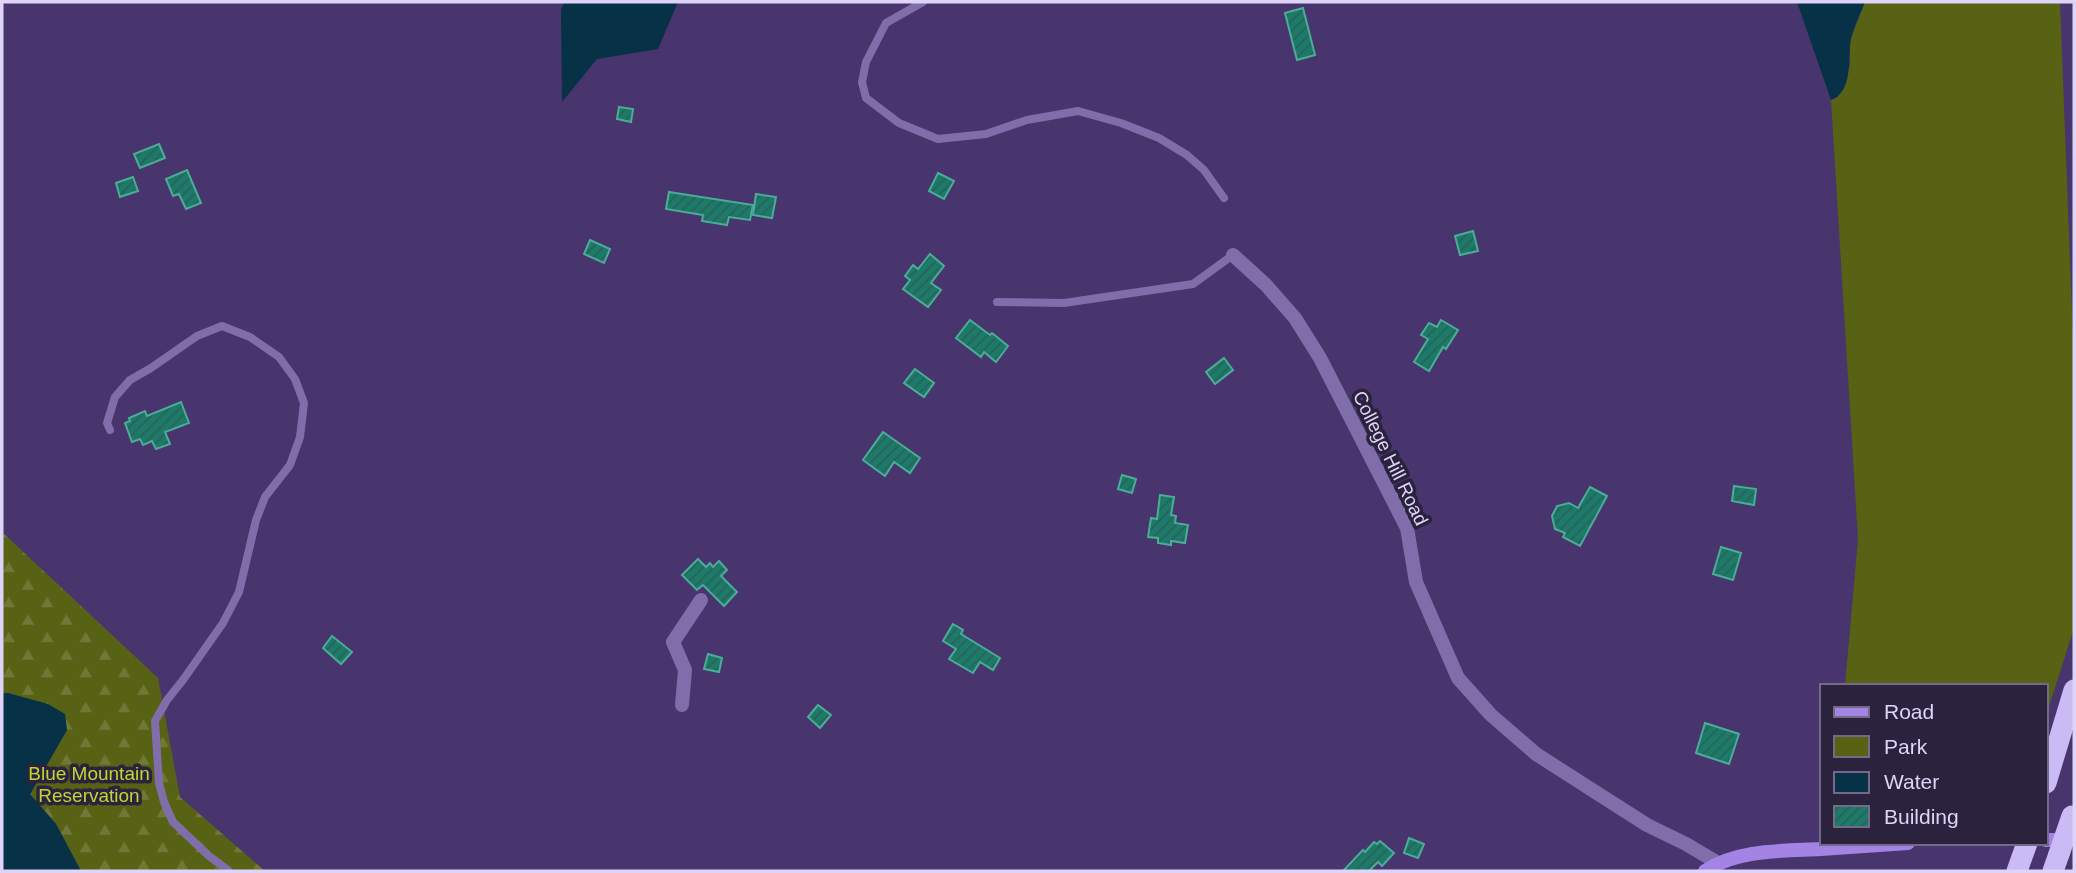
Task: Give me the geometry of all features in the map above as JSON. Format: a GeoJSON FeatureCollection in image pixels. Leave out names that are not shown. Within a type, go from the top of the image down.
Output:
{"type":"FeatureCollection","features":[{"type":"Feature","properties":{"kind":"highway"},"geometry":{"type":"LineString","coordinates":[[2048,776],[2074,690]]}},
{"type":"Feature","properties":{"kind":"highway"},"geometry":{"type":"LineString","coordinates":[[2058,851],[2073,812]]}},
{"type":"Feature","properties":{"kind":"street","name":"College Hill Road"},"geometry":{"type":"LineString","coordinates":[[1233,254],[1266,285],[1295,318],[1320,358],[1407,528],[1416,582],[1458,678],[1490,715],[1536,754],[1647,825],[1686,844],[1712,867]]}},
{"type":"Feature","properties":{"kind":"street"},"geometry":{"type":"LineString","coordinates":[[682,705],[685,670],[673,642],[701,600]]}},
{"type":"Feature","properties":{"kind":"street"},"geometry":{"type":"LineString","coordinates":[[1712,867],[1741,856],[1777,851],[1875,845]]}},
{"type":"Feature","properties":{"kind":"lane"},"geometry":{"type":"LineString","coordinates":[[923,2],[886,23],[866,62],[862,82],[866,99],[899,122],[938,139],[986,134],[1027,120],[1078,111],[1121,123],[1159,138],[1204,170],[1224,198]]}},
{"type":"Feature","properties":{"kind":"lane"},"geometry":{"type":"LineString","coordinates":[[997,302],[1064,303],[1193,284],[1233,254]]}},
{"type":"Feature","properties":{"kind":"lane"},"geometry":{"type":"LineString","coordinates":[[110,430],[107,423],[115,397],[130,380],[197,336],[222,326],[250,337],[279,357],[295,379],[304,403],[300,437],[289,465],[265,497],[256,520],[239,592],[223,623],[167,700],[155,721],[159,783],[173,822],[229,871]]}},
{"type":"Feature","properties":{"kind":"green space"},"geometry":{"type":"Polygon","coordinates":[[[1865,2],[2060,2],[2074,365],[2074,628],[2048,710],[2048,684],[1845,684],[1858,539],[1831,100],[1838,97],[1850,66],[1850,41],[1865,2]]]}},
{"type":"Feature","properties":{"kind":"green space","name":"Blue Mountain Reservation"},"geometry":{"type":"Polygon","coordinates":[[[2,532],[158,678],[180,797],[265,871],[81,871],[56,824],[30,795],[67,730],[8,693],[2,693],[2,532]]]}},
{"type":"Feature","properties":{"kind":"water"},"geometry":{"type":"Polygon","coordinates":[[[564,2],[678,2],[658,49],[597,59],[562,102],[561,10],[564,2]]]}},
{"type":"Feature","properties":{"kind":"water"},"geometry":{"type":"Polygon","coordinates":[[[1797,2],[1865,2],[1851,39],[1846,82],[1838,96],[1831,100],[1797,2]]]}},
{"type":"Feature","properties":{"kind":"water"},"geometry":{"type":"Polygon","coordinates":[[[2,693],[48,704],[65,714],[67,730],[30,794],[56,824],[81,871],[2,871],[2,693]]]}},
{"type":"Feature","properties":{"kind":"building"},"geometry":{"type":"Polygon","coordinates":[[[1303,8],[1315,55],[1297,60],[1285,13],[1303,8]]]}},
{"type":"Feature","properties":{"kind":"building"},"geometry":{"type":"Polygon","coordinates":[[[619,107],[633,109],[631,122],[617,119],[619,107]]]}},
{"type":"Feature","properties":{"kind":"building"},"geometry":{"type":"Polygon","coordinates":[[[159,144],[165,158],[140,168],[134,154],[159,144]]]}},
{"type":"Feature","properties":{"kind":"building"},"geometry":{"type":"Polygon","coordinates":[[[187,170],[201,203],[186,209],[179,194],[173,196],[166,179],[187,170]]]}},
{"type":"Feature","properties":{"kind":"building"},"geometry":{"type":"Polygon","coordinates":[[[938,173],[954,181],[944,199],[929,191],[938,173]]]}},
{"type":"Feature","properties":{"kind":"building"},"geometry":{"type":"Polygon","coordinates":[[[133,177],[138,191],[120,197],[116,183],[133,177]]]}},
{"type":"Feature","properties":{"kind":"building"},"geometry":{"type":"Polygon","coordinates":[[[669,192],[753,205],[750,220],[729,217],[727,225],[702,221],[703,215],[666,209],[669,192]]]}},
{"type":"Feature","properties":{"kind":"building"},"geometry":{"type":"Polygon","coordinates":[[[756,194],[776,197],[772,218],[753,215],[756,194]]]}},
{"type":"Feature","properties":{"kind":"building"},"geometry":{"type":"Polygon","coordinates":[[[1473,231],[1478,251],[1460,255],[1455,236],[1473,231]]]}},
{"type":"Feature","properties":{"kind":"building"},"geometry":{"type":"Polygon","coordinates":[[[590,240],[610,249],[604,263],[584,254],[590,240]]]}},
{"type":"Feature","properties":{"kind":"building"},"geometry":{"type":"Polygon","coordinates":[[[930,254],[944,266],[931,283],[941,290],[928,307],[903,289],[910,280],[905,276],[913,265],[918,269],[930,254]]]}},
{"type":"Feature","properties":{"kind":"building"},"geometry":{"type":"Polygon","coordinates":[[[970,320],[1008,346],[996,362],[984,352],[981,357],[956,338],[970,320]]]}},
{"type":"Feature","properties":{"kind":"building"},"geometry":{"type":"Polygon","coordinates":[[[1441,320],[1458,330],[1446,349],[1443,347],[1429,371],[1414,362],[1428,339],[1421,335],[1429,323],[1437,327],[1441,320]]]}},
{"type":"Feature","properties":{"kind":"building"},"geometry":{"type":"Polygon","coordinates":[[[1224,358],[1233,370],[1215,384],[1206,372],[1224,358]]]}},
{"type":"Feature","properties":{"kind":"building"},"geometry":{"type":"Polygon","coordinates":[[[915,369],[934,383],[924,397],[904,383],[915,369]]]}},
{"type":"Feature","properties":{"kind":"building"},"geometry":{"type":"Polygon","coordinates":[[[181,402],[189,423],[165,432],[170,444],[156,449],[152,441],[143,445],[140,439],[132,442],[125,423],[130,421],[129,418],[145,411],[147,416],[181,402]]]}},
{"type":"Feature","properties":{"kind":"building"},"geometry":{"type":"Polygon","coordinates":[[[883,432],[920,458],[910,473],[894,462],[885,476],[863,460],[883,432]]]}},
{"type":"Feature","properties":{"kind":"building"},"geometry":{"type":"Polygon","coordinates":[[[1122,475],[1136,479],[1132,493],[1118,489],[1122,475]]]}},
{"type":"Feature","properties":{"kind":"building"},"geometry":{"type":"Polygon","coordinates":[[[1734,486],[1756,489],[1754,505],[1732,501],[1734,486]]]}},
{"type":"Feature","properties":{"kind":"building"},"geometry":{"type":"Polygon","coordinates":[[[1590,487],[1607,496],[1580,546],[1563,537],[1565,533],[1555,529],[1552,516],[1557,506],[1569,503],[1578,508],[1590,487]]]}},
{"type":"Feature","properties":{"kind":"building"},"geometry":{"type":"Polygon","coordinates":[[[1160,495],[1174,497],[1171,515],[1176,516],[1175,523],[1188,525],[1185,543],[1158,543],[1158,538],[1148,537],[1151,518],[1157,519],[1160,495]]]}},
{"type":"Feature","properties":{"kind":"building"},"geometry":{"type":"Polygon","coordinates":[[[1721,547],[1741,553],[1733,580],[1713,574],[1721,547]]]}},
{"type":"Feature","properties":{"kind":"building"},"geometry":{"type":"Polygon","coordinates":[[[698,559],[706,567],[710,563],[713,567],[719,561],[727,570],[721,576],[737,592],[724,606],[703,585],[697,590],[682,575],[698,559]]]}},
{"type":"Feature","properties":{"kind":"building"},"geometry":{"type":"Polygon","coordinates":[[[953,624],[963,630],[961,634],[1000,658],[993,670],[980,662],[973,673],[949,659],[956,649],[943,641],[953,624]]]}},
{"type":"Feature","properties":{"kind":"building"},"geometry":{"type":"Polygon","coordinates":[[[332,636],[352,652],[341,664],[323,648],[332,636]]]}},
{"type":"Feature","properties":{"kind":"building"},"geometry":{"type":"Polygon","coordinates":[[[708,654],[722,658],[719,672],[704,669],[708,654]]]}},
{"type":"Feature","properties":{"kind":"building"},"geometry":{"type":"Polygon","coordinates":[[[818,705],[831,715],[820,728],[808,717],[818,705]]]}},
{"type":"Feature","properties":{"kind":"building"},"geometry":{"type":"Polygon","coordinates":[[[1705,723],[1739,734],[1729,764],[1696,753],[1705,723]]]}},
{"type":"Feature","properties":{"kind":"building"},"geometry":{"type":"Polygon","coordinates":[[[1409,838],[1424,844],[1418,858],[1404,853],[1409,838]]]}},
{"type":"Feature","properties":{"kind":"building"},"geometry":{"type":"Polygon","coordinates":[[[1380,841],[1394,853],[1382,866],[1378,862],[1369,871],[1343,871],[1363,850],[1365,852],[1374,842],[1377,844],[1380,841]]]}}]}
